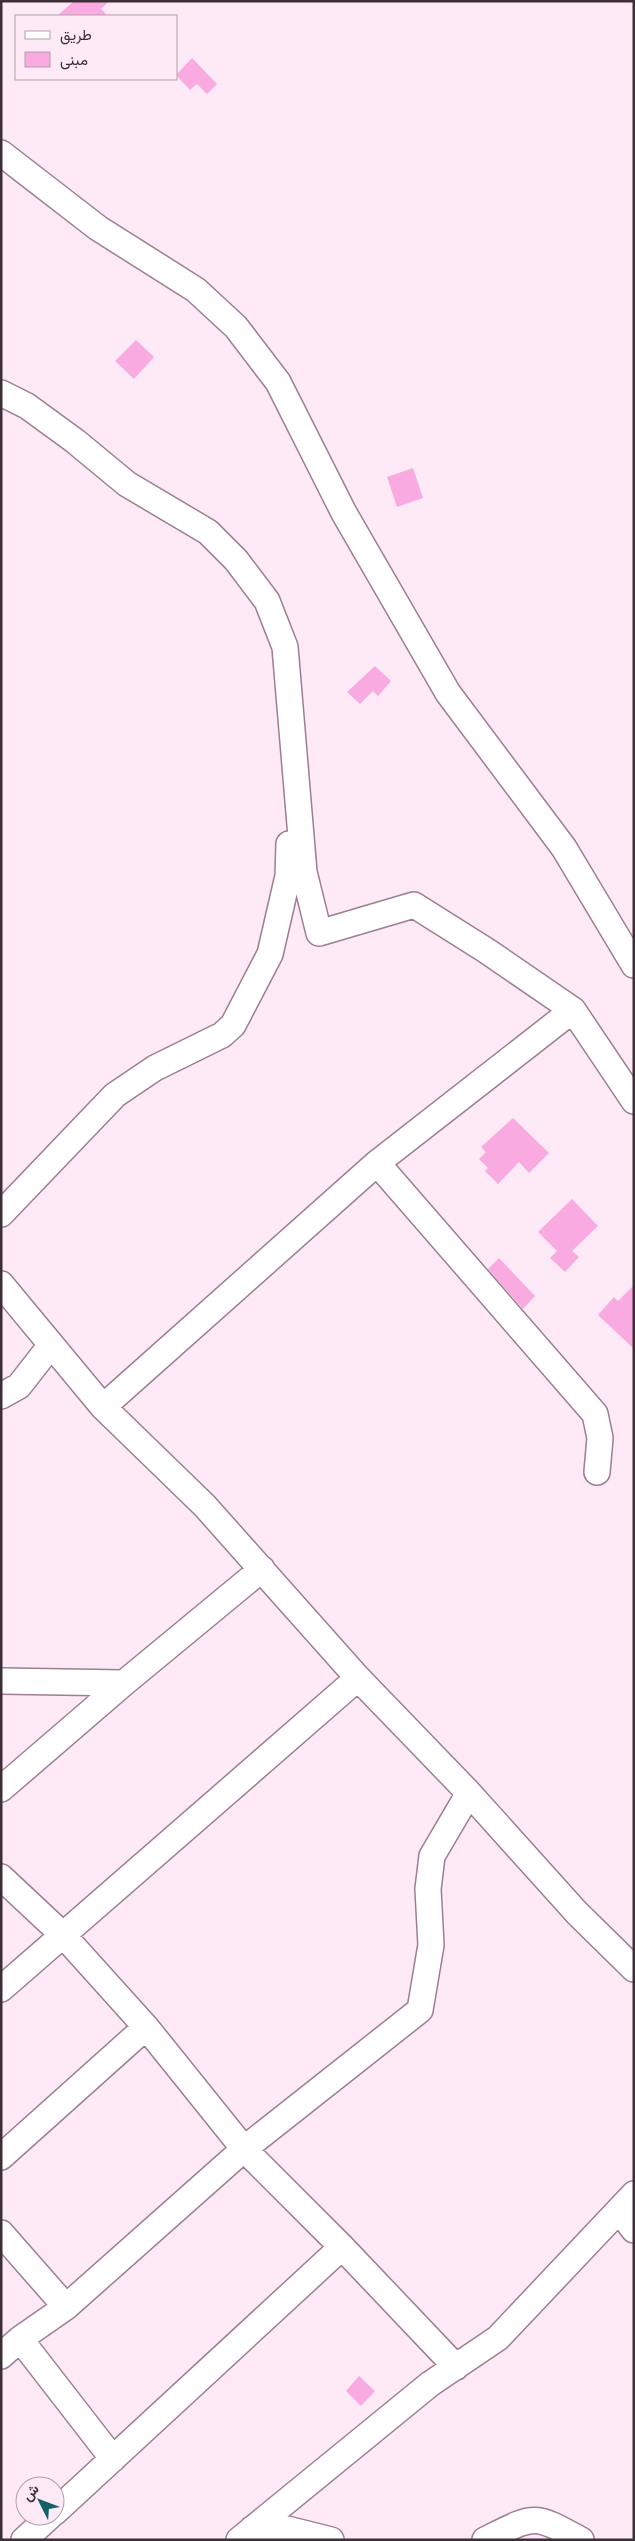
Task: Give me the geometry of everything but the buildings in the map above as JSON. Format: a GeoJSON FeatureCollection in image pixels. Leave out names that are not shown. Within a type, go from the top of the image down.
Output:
{"type":"FeatureCollection","features":[{"type":"Feature","properties":{"kind":"street"},"geometry":{"type":"LineString","coordinates":[[1,153],[98,228],[196,290],[236,327],[278,382],[344,513],[448,693],[564,848],[634,965]]}},
{"type":"Feature","properties":{"kind":"street"},"geometry":{"type":"LineString","coordinates":[[1,393],[27,406],[75,440],[126,484],[208,532],[236,560],[267,601],[286,647],[304,872],[319,933],[414,905],[487,951],[573,1010],[634,1101]]}},
{"type":"Feature","properties":{"kind":"street"},"geometry":{"type":"LineString","coordinates":[[1,1214],[115,1095],[155,1068],[222,1035],[233,1025],[270,954],[288,876],[293,746]]}},
{"type":"Feature","properties":{"kind":"street"},"geometry":{"type":"LineString","coordinates":[[104,1406],[376,1163],[573,1010]]}},
{"type":"Feature","properties":{"kind":"street"},"geometry":{"type":"LineString","coordinates":[[376,1163],[595,1414],[600,1438],[597,1472]]}},
{"type":"Feature","properties":{"kind":"street"},"geometry":{"type":"LineString","coordinates":[[1,1284],[104,1406],[205,1506],[358,1678],[469,1793],[577,1913],[634,1969]]}},
{"type":"Feature","properties":{"kind":"street"},"geometry":{"type":"LineString","coordinates":[[1,1396],[19,1386],[51,1345]]}},
{"type":"Feature","properties":{"kind":"street"},"geometry":{"type":"LineString","coordinates":[[1,1789],[124,1683],[262,1569]]}},
{"type":"Feature","properties":{"kind":"street"},"geometry":{"type":"LineString","coordinates":[[1,1989],[358,1678]]}},
{"type":"Feature","properties":{"kind":"street"},"geometry":{"type":"LineString","coordinates":[[1,1681],[124,1683]]}},
{"type":"Feature","properties":{"kind":"street"},"geometry":{"type":"LineString","coordinates":[[1,2356],[20,2339],[66,2307],[244,2149],[420,2010],[431,1945],[428,1889],[432,1856],[469,1793]]}},
{"type":"Feature","properties":{"kind":"street"},"geometry":{"type":"LineString","coordinates":[[1,1877],[64,1936],[146,2027],[244,2149],[342,2247],[456,2367]]}},
{"type":"Feature","properties":{"kind":"street"},"geometry":{"type":"LineString","coordinates":[[1,2157],[146,2027]]}},
{"type":"Feature","properties":{"kind":"street"},"geometry":{"type":"LineString","coordinates":[[245,2534],[430,2384],[498,2338],[629,2211]]}},
{"type":"Feature","properties":{"kind":"street"},"geometry":{"type":"LineString","coordinates":[[1,2233],[66,2307]]}},
{"type":"Feature","properties":{"kind":"street"},"geometry":{"type":"LineString","coordinates":[[65,2503],[342,2247]]}},
{"type":"Feature","properties":{"kind":"street"},"geometry":{"type":"LineString","coordinates":[[20,2339],[113,2459]]}},
{"type":"Feature","properties":{"kind":"street"},"geometry":{"type":"LineString","coordinates":[[486,2540],[526,2520],[545,2521],[581,2540]]}},
{"type":"Feature","properties":{"kind":"street"},"geometry":{"type":"LineString","coordinates":[[24,2540],[39,2526]]}},
{"type":"Feature","properties":{"kind":"street"},"geometry":{"type":"LineString","coordinates":[[245,2534],[292,2534],[331,2540]]}}]}
